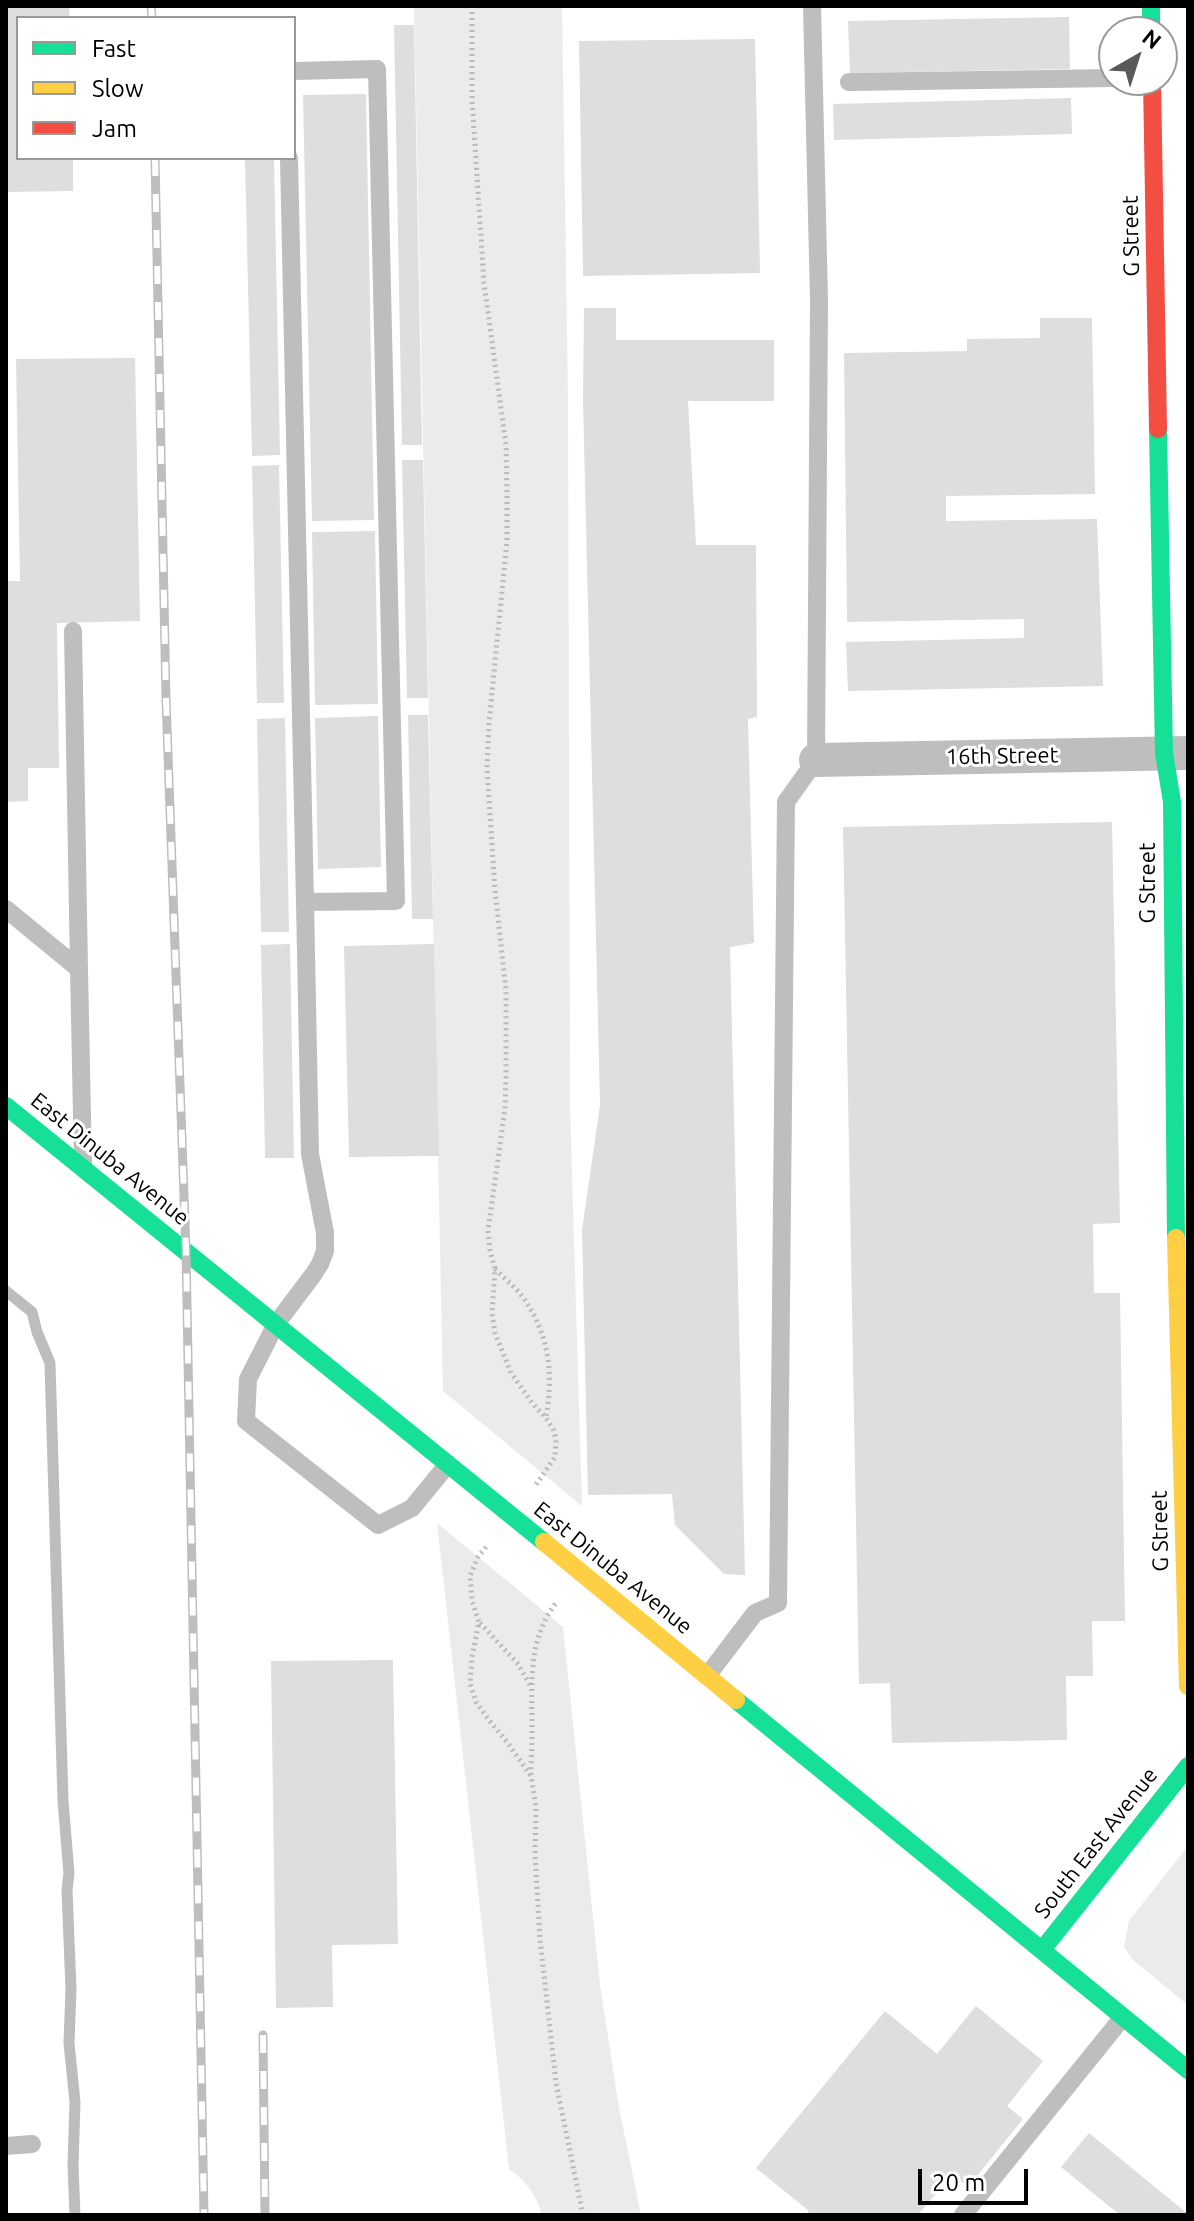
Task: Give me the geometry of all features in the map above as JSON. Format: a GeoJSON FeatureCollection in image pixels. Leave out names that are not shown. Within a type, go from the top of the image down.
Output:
{"type":"FeatureCollection","features":[{"type":"Feature","properties":{"kind":"street","name":"G Street"},"geometry":{"type":"LineString","coordinates":[[1153,96],[1176,753],[1172,802],[1181,1149],[1188,1686]]}},
{"type":"Feature","properties":{"kind":"street","name":"16th Street"},"geometry":{"type":"LineString","coordinates":[[816,760],[1176,753]]}},
{"type":"Feature","properties":{"kind":"street","name":"East Dinuba Avenue"},"geometry":{"type":"LineString","coordinates":[[6,1106],[1188,2070]]}},
{"type":"Feature","properties":{"kind":"street","name":"South East Avenue"},"geometry":{"type":"LineString","coordinates":[[1042,1950],[1188,1766]]}},
{"type":"Feature","properties":{"kind":"lane"},"geometry":{"type":"LineString","coordinates":[[707,1676],[755,1613],[778,1603],[786,802],[816,760],[819,300],[812,6]]}},
{"type":"Feature","properties":{"kind":"lane"},"geometry":{"type":"LineString","coordinates":[[296,71],[377,69],[396,901],[305,902]]}},
{"type":"Feature","properties":{"kind":"lane"},"geometry":{"type":"LineString","coordinates":[[849,82],[1098,78]]}},
{"type":"Feature","properties":{"kind":"lane"},"geometry":{"type":"LineString","coordinates":[[289,160],[310,1154],[325,1233],[325,1251],[313,1275],[276,1324],[248,1379],[246,1421],[378,1525],[412,1508],[448,1464]]}},
{"type":"Feature","properties":{"kind":"lane"},"geometry":{"type":"LineString","coordinates":[[73,631],[83,1167]]}},
{"type":"Feature","properties":{"kind":"lane"},"geometry":{"type":"LineString","coordinates":[[6,909],[79,969]]}},
{"type":"Feature","properties":{"kind":"lane"},"geometry":{"type":"LineString","coordinates":[[963,2215],[1123,2017]]}},
{"type":"Feature","properties":{"kind":"lane"},"geometry":{"type":"LineString","coordinates":[[6,2146],[32,2144]]}},
{"type":"Feature","properties":{"kind":"path"},"geometry":{"type":"LineString","coordinates":[[472,6],[472,99],[484,283],[503,420],[507,541],[487,769],[506,991],[505,1109],[488,1230],[495,1269],[492,1314],[501,1351],[511,1373],[553,1429],[557,1448],[555,1457],[538,1481]]}},
{"type":"Feature","properties":{"kind":"path"},"geometry":{"type":"LineString","coordinates":[[495,1269],[522,1296],[545,1338],[551,1369],[546,1418]]}},
{"type":"Feature","properties":{"kind":"path"},"geometry":{"type":"LineString","coordinates":[[478,1557],[470,1576],[472,1601],[479,1622],[518,1664],[531,1688]]}},
{"type":"Feature","properties":{"kind":"path"},"geometry":{"type":"LineString","coordinates":[[580,1573],[547,1614],[538,1635],[531,1688],[531,1776],[536,1807],[535,1855],[540,1939],[554,2069],[583,2215]]}},
{"type":"Feature","properties":{"kind":"path"},"geometry":{"type":"LineString","coordinates":[[479,1622],[470,1683],[476,1702],[531,1776]]}},
{"type":"Feature","properties":{"kind":"shaded area"},"geometry":{"type":"Polygon","coordinates":[[[414,6],[562,6],[568,401],[570,1106],[582,1506],[443,1391],[414,6]]]}},
{"type":"Feature","properties":{"kind":"shaded area"},"geometry":{"type":"Polygon","coordinates":[[[437,1523],[563,1627],[600,1985],[619,2108],[641,2215],[542,2215],[530,2189],[509,2169],[437,1523]]]}},
{"type":"Feature","properties":{"kind":"shaded area"},"geometry":{"type":"Polygon","coordinates":[[[1188,1846],[1188,2005],[1133,1960],[1124,1947],[1129,1921],[1188,1846]]]}},
{"type":"Feature","properties":{"kind":"building"},"geometry":{"type":"Polygon","coordinates":[[[6,6],[69,6],[70,16],[16,16],[16,160],[73,160],[73,191],[6,192],[6,6]]]}},
{"type":"Feature","properties":{"kind":"building"},"geometry":{"type":"Polygon","coordinates":[[[1069,17],[1070,69],[850,73],[848,21],[1069,17]]]}},
{"type":"Feature","properties":{"kind":"building"},"geometry":{"type":"Polygon","coordinates":[[[394,25],[414,25],[422,445],[402,445],[394,25]]]}},
{"type":"Feature","properties":{"kind":"building"},"geometry":{"type":"Polygon","coordinates":[[[755,39],[760,273],[583,276],[579,41],[755,39]]]}},
{"type":"Feature","properties":{"kind":"building"},"geometry":{"type":"Polygon","coordinates":[[[366,94],[374,520],[312,521],[303,95],[366,94]]]}},
{"type":"Feature","properties":{"kind":"building"},"geometry":{"type":"Polygon","coordinates":[[[1071,98],[1072,134],[834,140],[833,104],[1071,98]]]}},
{"type":"Feature","properties":{"kind":"building"},"geometry":{"type":"Polygon","coordinates":[[[245,160],[274,160],[280,455],[252,456],[245,160]]]}},
{"type":"Feature","properties":{"kind":"building"},"geometry":{"type":"Polygon","coordinates":[[[584,308],[616,308],[616,340],[774,340],[774,401],[688,401],[696,545],[756,545],[757,717],[748,719],[754,943],[730,947],[745,1575],[724,1574],[675,1525],[672,1494],[588,1495],[582,1230],[600,1105],[583,401],[584,308]]]}},
{"type":"Feature","properties":{"kind":"building"},"geometry":{"type":"Polygon","coordinates":[[[1040,318],[1092,318],[1095,494],[946,496],[946,521],[1097,519],[1103,686],[848,691],[846,642],[1024,638],[1024,619],[847,622],[844,353],[967,351],[967,339],[1040,338],[1040,318]]]}},
{"type":"Feature","properties":{"kind":"building"},"geometry":{"type":"Polygon","coordinates":[[[135,358],[140,621],[57,623],[59,768],[28,768],[28,801],[6,802],[6,581],[20,581],[16,359],[135,358]]]}},
{"type":"Feature","properties":{"kind":"building"},"geometry":{"type":"Polygon","coordinates":[[[402,460],[423,460],[428,698],[407,698],[402,460]]]}},
{"type":"Feature","properties":{"kind":"building"},"geometry":{"type":"Polygon","coordinates":[[[279,465],[284,703],[257,703],[252,466],[279,465]]]}},
{"type":"Feature","properties":{"kind":"building"},"geometry":{"type":"Polygon","coordinates":[[[375,531],[378,704],[315,705],[312,532],[375,531]]]}},
{"type":"Feature","properties":{"kind":"building"},"geometry":{"type":"Polygon","coordinates":[[[408,715],[428,715],[433,919],[412,919],[408,715]]]}},
{"type":"Feature","properties":{"kind":"building"},"geometry":{"type":"Polygon","coordinates":[[[378,716],[381,867],[318,869],[315,718],[378,716]]]}},
{"type":"Feature","properties":{"kind":"building"},"geometry":{"type":"Polygon","coordinates":[[[285,718],[289,932],[261,932],[257,719],[285,718]]]}},
{"type":"Feature","properties":{"kind":"building"},"geometry":{"type":"Polygon","coordinates":[[[1112,822],[1120,1223],[1093,1224],[1094,1293],[1120,1293],[1125,1621],[1092,1621],[1093,1676],[1066,1676],[1067,1740],[892,1743],[890,1683],[859,1684],[843,827],[1112,822]]]}},
{"type":"Feature","properties":{"kind":"building"},"geometry":{"type":"Polygon","coordinates":[[[290,944],[294,1158],[265,1158],[261,945],[290,944]]]}},
{"type":"Feature","properties":{"kind":"building"},"geometry":{"type":"Polygon","coordinates":[[[434,944],[439,1156],[349,1157],[344,946],[434,944]]]}},
{"type":"Feature","properties":{"kind":"building"},"geometry":{"type":"Polygon","coordinates":[[[393,1660],[398,1944],[332,1945],[333,2007],[276,2008],[271,1661],[393,1660]]]}},
{"type":"Feature","properties":{"kind":"building"},"geometry":{"type":"Polygon","coordinates":[[[976,2006],[1043,2061],[1007,2106],[1023,2119],[968,2187],[952,2174],[918,2215],[806,2215],[809,2211],[756,2168],[885,2011],[937,2054],[976,2006]]]}},
{"type":"Feature","properties":{"kind":"building"},"geometry":{"type":"Polygon","coordinates":[[[1089,2133],[1188,2215],[1120,2215],[1061,2167],[1089,2133]]]}},
{"type":"Feature","properties":{"kind":"waterway"},"geometry":{"type":"LineString","coordinates":[[6,1291],[32,1312],[50,1363],[63,1801],[69,1873],[69,2043],[75,2102],[75,2215]]}},
{"type":"Feature","properties":{"kind":"railway"},"geometry":{"type":"LineString","coordinates":[[151,6],[152,16]]}},
{"type":"Feature","properties":{"kind":"railway"},"geometry":{"type":"LineString","coordinates":[[155,160],[166,699],[186,1251],[204,2215]]}},
{"type":"Feature","properties":{"kind":"railway"},"geometry":{"type":"LineString","coordinates":[[263,2035],[265,2215]]}},
{"type":"Feature","properties":{"kind":"traffic: fast"},"geometry":{"type":"LineString","coordinates":[[1151,6],[1151,16]]}},
{"type":"Feature","properties":{"kind":"traffic: fast"},"geometry":{"type":"LineString","coordinates":[[1158,429],[1164,753],[1172,802],[1176,1238]]}},
{"type":"Feature","properties":{"kind":"traffic: fast"},"geometry":{"type":"LineString","coordinates":[[6,1106],[544,1542]]}},
{"type":"Feature","properties":{"kind":"traffic: fast"},"geometry":{"type":"LineString","coordinates":[[736,1700],[1188,2070]]}},
{"type":"Feature","properties":{"kind":"traffic: fast"},"geometry":{"type":"LineString","coordinates":[[1042,1950],[1188,1766]]}},
{"type":"Feature","properties":{"kind":"traffic: slow"},"geometry":{"type":"LineString","coordinates":[[1176,1238],[1188,1686]]}},
{"type":"Feature","properties":{"kind":"traffic: slow"},"geometry":{"type":"LineString","coordinates":[[544,1542],[736,1700]]}},
{"type":"Feature","properties":{"kind":"traffic: jam"},"geometry":{"type":"LineString","coordinates":[[1152,96],[1158,429]]}}]}
